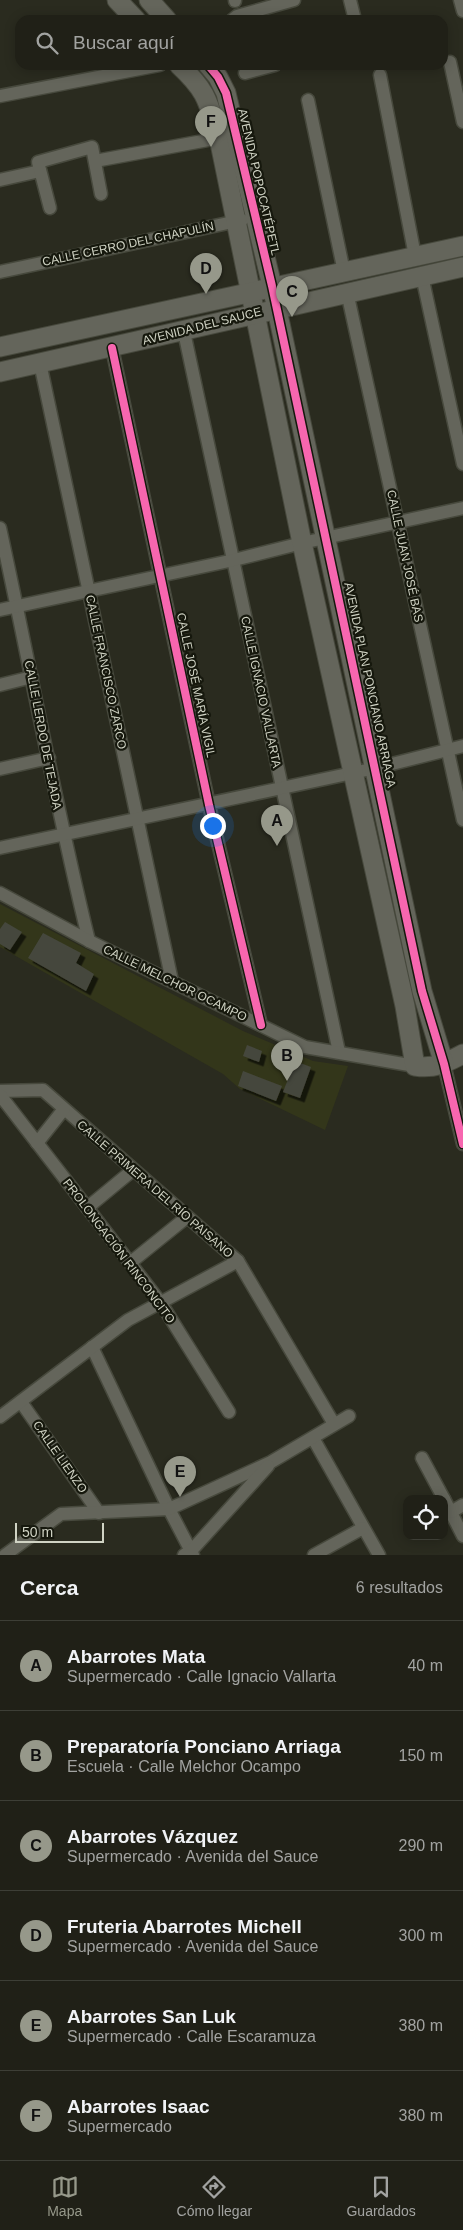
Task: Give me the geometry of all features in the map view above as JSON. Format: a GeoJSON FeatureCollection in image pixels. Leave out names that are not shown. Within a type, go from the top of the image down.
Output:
{"type":"FeatureCollection","features":[{"type":"Feature","properties":{"kind":"street"},"geometry":{"type":"LineString","coordinates":[[117,0],[131,15]]}},
{"type":"Feature","properties":{"kind":"street"},"geometry":{"type":"LineString","coordinates":[[252,15],[266,14],[294,0]]}},
{"type":"Feature","properties":{"kind":"street"},"geometry":{"type":"LineString","coordinates":[[350,0],[354,15]]}},
{"type":"Feature","properties":{"kind":"street"},"geometry":{"type":"LineString","coordinates":[[460,0],[463,11]]}},
{"type":"Feature","properties":{"kind":"street"},"geometry":{"type":"LineString","coordinates":[[152,1],[163,15]]}},
{"type":"Feature","properties":{"kind":"street"},"geometry":{"type":"LineString","coordinates":[[450,62],[463,122]]}},
{"type":"Feature","properties":{"kind":"street"},"geometry":{"type":"LineString","coordinates":[[0,96],[134,70]]}},
{"type":"Feature","properties":{"kind":"street"},"geometry":{"type":"LineString","coordinates":[[185,70],[197,81],[206,95],[219,138],[302,543],[405,1006],[415,1066]]}},
{"type":"Feature","properties":{"kind":"street","name":"AVENIDA POPOCATÉPETL"},"geometry":{"type":"LineString","coordinates":[[212,70],[226,93],[277,308]]}},
{"type":"Feature","properties":{"kind":"street"},"geometry":{"type":"LineString","coordinates":[[245,73],[256,70]]}},
{"type":"Feature","properties":{"kind":"street"},"geometry":{"type":"LineString","coordinates":[[380,75],[415,256]]}},
{"type":"Feature","properties":{"kind":"street"},"geometry":{"type":"LineString","coordinates":[[308,100],[344,272]]}},
{"type":"Feature","properties":{"kind":"street"},"geometry":{"type":"LineString","coordinates":[[95,161],[219,138]]}},
{"type":"Feature","properties":{"kind":"street"},"geometry":{"type":"LineString","coordinates":[[0,180],[92,147],[101,194]]}},
{"type":"Feature","properties":{"kind":"street"},"geometry":{"type":"LineString","coordinates":[[39,167],[50,208]]}},
{"type":"Feature","properties":{"kind":"street","name":"CALLE CERRO DEL CHAPULÍN"},"geometry":{"type":"LineString","coordinates":[[0,272],[256,217]]}},
{"type":"Feature","properties":{"kind":"street","name":"AVENIDA DEL SAUCE"},"geometry":{"type":"LineString","coordinates":[[0,347],[272,286],[463,246]]}},
{"type":"Feature","properties":{"kind":"street","name":"AVENIDA DEL SAUCE"},"geometry":{"type":"LineString","coordinates":[[0,372],[184,332],[347,292],[463,268]]}},
{"type":"Feature","properties":{"kind":"street"},"geometry":{"type":"LineString","coordinates":[[422,276],[463,464]]}},
{"type":"Feature","properties":{"kind":"street","name":"CALLE JUAN JOSÉ BAS"},"geometry":{"type":"LineString","coordinates":[[347,292],[463,820]]}},
{"type":"Feature","properties":{"kind":"street","name":"AVENIDA PLAN PONCIANO ARRIAGA"},"geometry":{"type":"LineString","coordinates":[[277,308],[422,991],[444,1064]]}},
{"type":"Feature","properties":{"kind":"street","name":"CALLE IGNACIO VALLARTA"},"geometry":{"type":"LineString","coordinates":[[184,332],[339,1052]]}},
{"type":"Feature","properties":{"kind":"street","name":"CALLE JOSÉ MARÍA VIGIL"},"geometry":{"type":"LineString","coordinates":[[112,348],[162,576],[209,805],[261,1025]]}},
{"type":"Feature","properties":{"kind":"street","name":"CALLE FRANCISCO ZARCO"},"geometry":{"type":"LineString","coordinates":[[40,364],[172,981]]}},
{"type":"Feature","properties":{"kind":"street"},"geometry":{"type":"LineString","coordinates":[[0,610],[17,608],[463,508]]}},
{"type":"Feature","properties":{"kind":"street","name":"CALLE LERDO DE TEJADA"},"geometry":{"type":"LineString","coordinates":[[0,528],[49,758],[62,834],[89,941]]}},
{"type":"Feature","properties":{"kind":"street"},"geometry":{"type":"LineString","coordinates":[[0,685],[32,678]]}},
{"type":"Feature","properties":{"kind":"street"},"geometry":{"type":"LineString","coordinates":[[0,848],[137,818],[209,805],[376,768],[463,746]]}},
{"type":"Feature","properties":{"kind":"street"},"geometry":{"type":"LineString","coordinates":[[0,769],[49,758]]}},
{"type":"Feature","properties":{"kind":"street","name":"CALLE MELCHOR OCAMPO"},"geometry":{"type":"LineString","coordinates":[[0,893],[89,941],[305,1047],[430,1068],[444,1064]]}},
{"type":"Feature","properties":{"kind":"street"},"geometry":{"type":"LineString","coordinates":[[405,1006],[422,991]]}},
{"type":"Feature","properties":{"kind":"street"},"geometry":{"type":"LineString","coordinates":[[463,1054],[444,1064],[463,1144]]}},
{"type":"Feature","properties":{"kind":"street","name":"CALLE PRIMERA DEL RÍO PAISANO"},"geometry":{"type":"LineString","coordinates":[[0,1091],[43,1090],[238,1261],[334,1424]]}},
{"type":"Feature","properties":{"kind":"street","name":"PROLONGACIÓN RINCONCITO"},"geometry":{"type":"LineString","coordinates":[[0,1095],[161,1303],[229,1412]]}},
{"type":"Feature","properties":{"kind":"street"},"geometry":{"type":"LineString","coordinates":[[37,1143],[64,1109]]}},
{"type":"Feature","properties":{"kind":"street"},"geometry":{"type":"LineString","coordinates":[[87,1208],[133,1170]]}},
{"type":"Feature","properties":{"kind":"street"},"geometry":{"type":"LineString","coordinates":[[130,1263],[187,1217]]}},
{"type":"Feature","properties":{"kind":"street"},"geometry":{"type":"LineString","coordinates":[[0,1417],[128,1320],[238,1261]]}},
{"type":"Feature","properties":{"kind":"street"},"geometry":{"type":"LineString","coordinates":[[92,1347],[189,1554],[271,1462]]}},
{"type":"Feature","properties":{"kind":"street","name":"CALLE LIENZO"},"geometry":{"type":"LineString","coordinates":[[21,1402],[99,1513]]}},
{"type":"Feature","properties":{"kind":"street"},"geometry":{"type":"LineString","coordinates":[[5,1555],[61,1514],[169,1509],[271,1462],[348,1416]]}},
{"type":"Feature","properties":{"kind":"street"},"geometry":{"type":"LineString","coordinates":[[313,1438],[379,1555]]}},
{"type":"Feature","properties":{"kind":"street"},"geometry":{"type":"LineString","coordinates":[[422,1458],[442,1495]]}},
{"type":"Feature","properties":{"kind":"street"},"geometry":{"type":"LineString","coordinates":[[451,1512],[463,1504]]}},
{"type":"Feature","properties":{"kind":"street"},"geometry":{"type":"LineString","coordinates":[[448,1506],[463,1536]]}},
{"type":"Feature","properties":{"kind":"street"},"geometry":{"type":"LineString","coordinates":[[314,1555],[363,1528]]}},
{"type":"Feature","properties":{"kind":"shaded area"},"geometry":{"type":"Polygon","coordinates":[[[0,904],[243,1031],[313,1061],[348,1066],[325,1130],[240,1089],[223,1074],[0,947],[0,904]]]}},
{"type":"Feature","properties":{"kind":"building"},"geometry":{"type":"Polygon","coordinates":[[[5,922],[22,932],[10,950],[0,944],[0,929],[5,922]]]}},
{"type":"Feature","properties":{"kind":"building"},"geometry":{"type":"Polygon","coordinates":[[[43,933],[81,953],[76,963],[94,974],[86,991],[28,958],[43,933]]]}},
{"type":"Feature","properties":{"kind":"building"},"geometry":{"type":"Polygon","coordinates":[[[247,1045],[262,1051],[259,1062],[243,1056],[247,1045]]]}},
{"type":"Feature","properties":{"kind":"building"},"geometry":{"type":"Polygon","coordinates":[[[295,1061],[311,1067],[300,1098],[283,1092],[295,1061]]]}},
{"type":"Feature","properties":{"kind":"building"},"geometry":{"type":"Polygon","coordinates":[[[243,1071],[282,1086],[276,1101],[238,1086],[243,1071]]]}},
{"type":"Feature","properties":{"kind":"cycle path"},"geometry":{"type":"LineString","coordinates":[[212,70],[226,93],[272,286],[422,991],[444,1064],[463,1144]]}},
{"type":"Feature","properties":{"kind":"cycle path"},"geometry":{"type":"LineString","coordinates":[[112,348],[209,805],[261,1025]]}},
{"type":"Feature","properties":{"kind":"place","name":"Abarrotes Isaac"},"geometry":{"type":"Point","coordinates":[211,147]}},
{"type":"Feature","properties":{"kind":"place","name":"Fruteria Abarrotes Michell"},"geometry":{"type":"Point","coordinates":[206,294]}},
{"type":"Feature","properties":{"kind":"place","name":"Abarrotes Vázquez"},"geometry":{"type":"Point","coordinates":[292,317]}},
{"type":"Feature","properties":{"kind":"place","name":"Abarrotes Mata"},"geometry":{"type":"Point","coordinates":[277,846]}},
{"type":"Feature","properties":{"kind":"place","name":"Preparatoría Ponciano Arriaga"},"geometry":{"type":"Point","coordinates":[287,1081]}},
{"type":"Feature","properties":{"kind":"place","name":"Abarrotes San Luk"},"geometry":{"type":"Point","coordinates":[180,1497]}}]}
